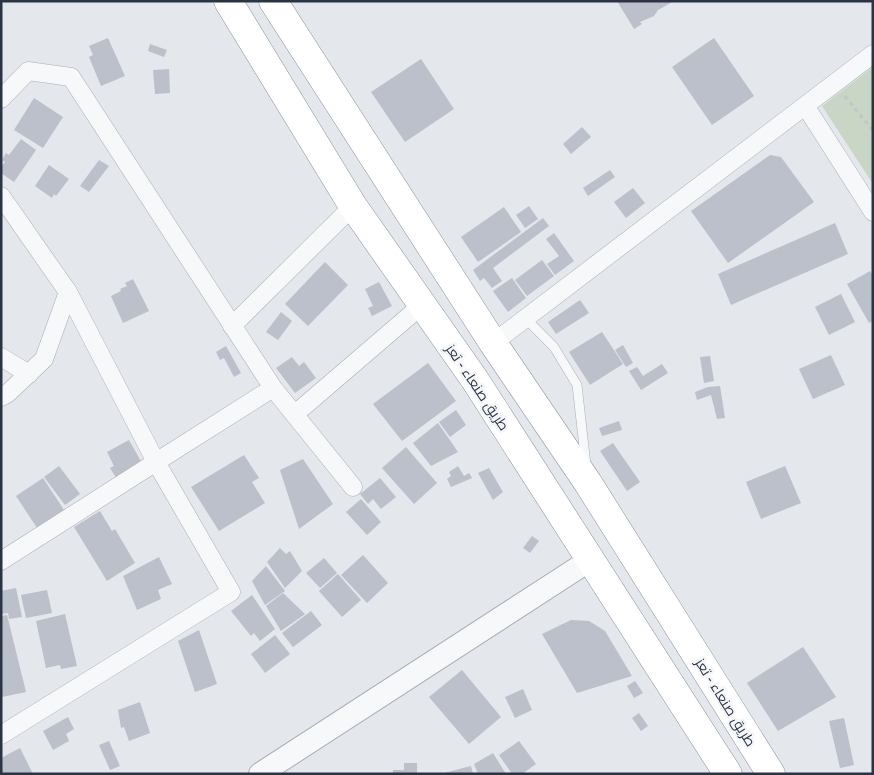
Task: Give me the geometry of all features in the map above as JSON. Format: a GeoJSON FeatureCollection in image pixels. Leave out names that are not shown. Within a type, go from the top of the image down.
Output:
{"type":"FeatureCollection","features":[{"type":"Feature","properties":{"kind":"highway","name":"طريق صنعاء - تعز"},"geometry":{"type":"LineString","coordinates":[[228,1],[353,206],[475,380],[728,774]]}},
{"type":"Feature","properties":{"kind":"highway","name":"طريق صنعاء - تعز"},"geometry":{"type":"LineString","coordinates":[[273,1],[493,343],[588,482],[771,774]]}},
{"type":"Feature","properties":{"kind":"street"},"geometry":{"type":"LineString","coordinates":[[493,343],[806,107],[873,54]]}},
{"type":"Feature","properties":{"kind":"street"},"geometry":{"type":"LineString","coordinates":[[1,99],[28,71],[71,78],[273,388],[352,487]]}},
{"type":"Feature","properties":{"kind":"street"},"geometry":{"type":"LineString","coordinates":[[806,107],[873,212]]}},
{"type":"Feature","properties":{"kind":"street"},"geometry":{"type":"LineString","coordinates":[[1,196],[68,292],[156,462],[231,592],[1,735]]}},
{"type":"Feature","properties":{"kind":"street"},"geometry":{"type":"LineString","coordinates":[[232,326],[353,206]]}},
{"type":"Feature","properties":{"kind":"street"},"geometry":{"type":"LineString","coordinates":[[1,397],[44,359],[68,292]]}},
{"type":"Feature","properties":{"kind":"street"},"geometry":{"type":"LineString","coordinates":[[294,414],[422,305]]}},
{"type":"Feature","properties":{"kind":"street"},"geometry":{"type":"LineString","coordinates":[[1,357],[29,374]]}},
{"type":"Feature","properties":{"kind":"street"},"geometry":{"type":"LineString","coordinates":[[1,561],[273,388]]}},
{"type":"Feature","properties":{"kind":"street"},"geometry":{"type":"LineString","coordinates":[[260,774],[590,560]]}},
{"type":"Feature","properties":{"kind":"lane"},"geometry":{"type":"LineString","coordinates":[[525,318],[554,347],[577,385],[588,482]]}},
{"type":"Feature","properties":{"kind":"path"},"geometry":{"type":"LineString","coordinates":[[835,84],[873,131]]}},
{"type":"Feature","properties":{"kind":"green space"},"geometry":{"type":"Polygon","coordinates":[[[873,67],[873,184],[822,106],[873,67]]]}},
{"type":"Feature","properties":{"kind":"building"},"geometry":{"type":"Polygon","coordinates":[[[617,1],[674,1],[658,10],[654,16],[640,22],[642,24],[634,29],[617,1]]]}},
{"type":"Feature","properties":{"kind":"building"},"geometry":{"type":"Polygon","coordinates":[[[108,38],[125,76],[101,86],[89,57],[93,55],[89,46],[108,38]]]}},
{"type":"Feature","properties":{"kind":"building"},"geometry":{"type":"Polygon","coordinates":[[[714,38],[754,96],[712,125],[672,67],[714,38]]]}},
{"type":"Feature","properties":{"kind":"building"},"geometry":{"type":"Polygon","coordinates":[[[150,44],[167,50],[164,57],[148,51],[150,44]]]}},
{"type":"Feature","properties":{"kind":"building"},"geometry":{"type":"Polygon","coordinates":[[[421,59],[454,109],[405,142],[371,92],[421,59]]]}},
{"type":"Feature","properties":{"kind":"building"},"geometry":{"type":"Polygon","coordinates":[[[169,69],[170,93],[155,94],[153,70],[169,69]]]}},
{"type":"Feature","properties":{"kind":"building"},"geometry":{"type":"Polygon","coordinates":[[[34,98],[63,117],[43,148],[14,130],[34,98]]]}},
{"type":"Feature","properties":{"kind":"building"},"geometry":{"type":"Polygon","coordinates":[[[582,127],[591,137],[571,154],[563,144],[582,127]]]}},
{"type":"Feature","properties":{"kind":"building"},"geometry":{"type":"Polygon","coordinates":[[[21,139],[36,150],[14,182],[1,173],[1,167],[5,162],[2,160],[6,153],[9,155],[21,139]]]}},
{"type":"Feature","properties":{"kind":"building"},"geometry":{"type":"Polygon","coordinates":[[[770,155],[781,157],[814,202],[728,263],[691,211],[770,155]]]}},
{"type":"Feature","properties":{"kind":"building"},"geometry":{"type":"Polygon","coordinates":[[[99,160],[109,166],[89,192],[80,186],[99,160]]]}},
{"type":"Feature","properties":{"kind":"building"},"geometry":{"type":"Polygon","coordinates":[[[49,165],[69,179],[56,196],[54,194],[52,198],[35,186],[49,165]]]}},
{"type":"Feature","properties":{"kind":"building"},"geometry":{"type":"Polygon","coordinates":[[[610,170],[615,177],[588,196],[583,188],[610,170]]]}},
{"type":"Feature","properties":{"kind":"building"},"geometry":{"type":"Polygon","coordinates":[[[633,188],[645,203],[626,218],[614,202],[633,188]]]}},
{"type":"Feature","properties":{"kind":"building"},"geometry":{"type":"Polygon","coordinates":[[[529,206],[538,219],[525,228],[516,215],[529,206]]]}},
{"type":"Feature","properties":{"kind":"building"},"geometry":{"type":"Polygon","coordinates":[[[504,207],[521,232],[478,262],[461,237],[504,207]]]}},
{"type":"Feature","properties":{"kind":"building"},"geometry":{"type":"Polygon","coordinates":[[[543,218],[549,226],[493,268],[502,281],[492,288],[484,278],[480,281],[473,270],[543,218]]]}},
{"type":"Feature","properties":{"kind":"building"},"geometry":{"type":"Polygon","coordinates":[[[835,223],[848,254],[731,305],[718,274],[835,223]]]}},
{"type":"Feature","properties":{"kind":"building"},"geometry":{"type":"Polygon","coordinates":[[[554,233],[574,261],[555,275],[547,264],[559,256],[546,239],[554,233]]]}},
{"type":"Feature","properties":{"kind":"building"},"geometry":{"type":"Polygon","coordinates":[[[542,260],[554,276],[527,296],[515,280],[542,260]]]}},
{"type":"Feature","properties":{"kind":"building"},"geometry":{"type":"Polygon","coordinates":[[[325,262],[348,285],[308,326],[285,304],[325,262]]]}},
{"type":"Feature","properties":{"kind":"building"},"geometry":{"type":"Polygon","coordinates":[[[870,271],[873,276],[873,321],[869,323],[847,284],[870,271]]]}},
{"type":"Feature","properties":{"kind":"building"},"geometry":{"type":"Polygon","coordinates":[[[512,278],[526,298],[508,312],[493,291],[512,278]]]}},
{"type":"Feature","properties":{"kind":"building"},"geometry":{"type":"Polygon","coordinates":[[[133,279],[149,311],[123,323],[111,296],[121,291],[120,289],[127,286],[125,283],[133,279]]]}},
{"type":"Feature","properties":{"kind":"building"},"geometry":{"type":"Polygon","coordinates":[[[379,282],[392,306],[372,316],[368,308],[373,306],[365,289],[379,282]]]}},
{"type":"Feature","properties":{"kind":"building"},"geometry":{"type":"Polygon","coordinates":[[[841,294],[855,322],[829,335],[815,307],[841,294]]]}},
{"type":"Feature","properties":{"kind":"building"},"geometry":{"type":"Polygon","coordinates":[[[580,300],[589,313],[556,334],[548,322],[580,300]]]}},
{"type":"Feature","properties":{"kind":"building"},"geometry":{"type":"Polygon","coordinates":[[[281,312],[292,321],[278,340],[266,332],[281,312]]]}},
{"type":"Feature","properties":{"kind":"building"},"geometry":{"type":"Polygon","coordinates":[[[602,332],[623,364],[590,385],[569,352],[602,332]]]}},
{"type":"Feature","properties":{"kind":"building"},"geometry":{"type":"Polygon","coordinates":[[[623,345],[633,363],[626,367],[615,350],[623,345]]]}},
{"type":"Feature","properties":{"kind":"building"},"geometry":{"type":"Polygon","coordinates":[[[226,346],[241,373],[234,377],[224,358],[220,360],[216,352],[226,346]]]}},
{"type":"Feature","properties":{"kind":"building"},"geometry":{"type":"Polygon","coordinates":[[[831,355],[845,385],[813,399],[799,369],[831,355]]]}},
{"type":"Feature","properties":{"kind":"building"},"geometry":{"type":"Polygon","coordinates":[[[710,356],[714,381],[704,383],[700,357],[710,356]]]}},
{"type":"Feature","properties":{"kind":"building"},"geometry":{"type":"Polygon","coordinates":[[[292,357],[299,366],[304,362],[316,378],[295,393],[276,368],[292,357]]]}},
{"type":"Feature","properties":{"kind":"building"},"geometry":{"type":"Polygon","coordinates":[[[428,363],[456,401],[402,441],[373,404],[428,363]]]}},
{"type":"Feature","properties":{"kind":"building"},"geometry":{"type":"Polygon","coordinates":[[[662,364],[668,373],[641,390],[629,371],[637,367],[643,376],[662,364]]]}},
{"type":"Feature","properties":{"kind":"building"},"geometry":{"type":"Polygon","coordinates":[[[720,386],[725,418],[717,419],[711,395],[697,400],[695,392],[708,387],[720,386]]]}},
{"type":"Feature","properties":{"kind":"building"},"geometry":{"type":"Polygon","coordinates":[[[456,410],[466,425],[450,437],[439,422],[456,410]]]}},
{"type":"Feature","properties":{"kind":"building"},"geometry":{"type":"Polygon","coordinates":[[[619,421],[622,430],[602,436],[599,428],[619,421]]]}},
{"type":"Feature","properties":{"kind":"building"},"geometry":{"type":"Polygon","coordinates":[[[438,423],[458,452],[431,466],[413,443],[438,423]]]}},
{"type":"Feature","properties":{"kind":"building"},"geometry":{"type":"Polygon","coordinates":[[[129,440],[143,465],[117,479],[110,468],[114,466],[107,452],[129,440]]]}},
{"type":"Feature","properties":{"kind":"building"},"geometry":{"type":"Polygon","coordinates":[[[613,443],[640,482],[627,491],[600,451],[613,443]]]}},
{"type":"Feature","properties":{"kind":"building"},"geometry":{"type":"Polygon","coordinates":[[[406,447],[437,483],[414,504],[382,468],[406,447]]]}},
{"type":"Feature","properties":{"kind":"building"},"geometry":{"type":"Polygon","coordinates":[[[244,455],[259,478],[252,482],[265,503],[219,531],[191,487],[244,455]]]}},
{"type":"Feature","properties":{"kind":"building"},"geometry":{"type":"Polygon","coordinates":[[[303,459],[333,504],[299,529],[280,470],[303,459]]]}},
{"type":"Feature","properties":{"kind":"building"},"geometry":{"type":"Polygon","coordinates":[[[59,466],[80,494],[65,505],[44,477],[59,466]]]}},
{"type":"Feature","properties":{"kind":"building"},"geometry":{"type":"Polygon","coordinates":[[[458,466],[464,476],[469,473],[472,478],[451,487],[447,479],[451,476],[449,472],[458,466]]]}},
{"type":"Feature","properties":{"kind":"building"},"geometry":{"type":"Polygon","coordinates":[[[785,466],[801,503],[761,519],[746,482],[785,466]]]}},
{"type":"Feature","properties":{"kind":"building"},"geometry":{"type":"Polygon","coordinates":[[[489,468],[503,492],[493,500],[478,473],[489,468]]]}},
{"type":"Feature","properties":{"kind":"building"},"geometry":{"type":"Polygon","coordinates":[[[43,478],[64,510],[37,528],[16,496],[43,478]]]}},
{"type":"Feature","properties":{"kind":"building"},"geometry":{"type":"Polygon","coordinates":[[[380,478],[396,497],[381,509],[373,499],[368,504],[360,494],[380,478]]]}},
{"type":"Feature","properties":{"kind":"building"},"geometry":{"type":"Polygon","coordinates":[[[361,499],[381,522],[367,535],[346,512],[361,499]]]}},
{"type":"Feature","properties":{"kind":"building"},"geometry":{"type":"Polygon","coordinates":[[[100,511],[112,531],[115,529],[135,563],[107,581],[74,527],[100,511]]]}},
{"type":"Feature","properties":{"kind":"building"},"geometry":{"type":"Polygon","coordinates":[[[532,536],[539,541],[530,553],[523,548],[532,536]]]}},
{"type":"Feature","properties":{"kind":"building"},"geometry":{"type":"Polygon","coordinates":[[[280,548],[286,554],[290,551],[302,571],[285,588],[267,562],[280,548]]]}},
{"type":"Feature","properties":{"kind":"building"},"geometry":{"type":"Polygon","coordinates":[[[363,555],[388,583],[367,603],[341,575],[363,555]]]}},
{"type":"Feature","properties":{"kind":"building"},"geometry":{"type":"Polygon","coordinates":[[[159,557],[172,584],[158,590],[161,599],[137,610],[123,576],[159,557]]]}},
{"type":"Feature","properties":{"kind":"building"},"geometry":{"type":"Polygon","coordinates":[[[324,558],[337,573],[320,588],[306,573],[324,558]]]}},
{"type":"Feature","properties":{"kind":"building"},"geometry":{"type":"Polygon","coordinates":[[[266,566],[285,591],[265,605],[252,581],[266,566]]]}},
{"type":"Feature","properties":{"kind":"building"},"geometry":{"type":"Polygon","coordinates":[[[338,574],[361,600],[342,617],[319,591],[338,574]]]}},
{"type":"Feature","properties":{"kind":"building"},"geometry":{"type":"Polygon","coordinates":[[[16,588],[22,617],[9,619],[8,613],[1,614],[1,591],[16,588]]]}},
{"type":"Feature","properties":{"kind":"building"},"geometry":{"type":"Polygon","coordinates":[[[47,590],[52,613],[26,618],[21,595],[47,590]]]}},
{"type":"Feature","properties":{"kind":"building"},"geometry":{"type":"Polygon","coordinates":[[[283,593],[305,614],[281,631],[266,606],[283,593]]]}},
{"type":"Feature","properties":{"kind":"building"},"geometry":{"type":"Polygon","coordinates":[[[252,595],[275,629],[260,641],[254,633],[251,636],[231,611],[252,595]]]}},
{"type":"Feature","properties":{"kind":"building"},"geometry":{"type":"Polygon","coordinates":[[[311,611],[322,625],[293,647],[282,633],[311,611]]]}},
{"type":"Feature","properties":{"kind":"building"},"geometry":{"type":"Polygon","coordinates":[[[65,614],[77,666],[61,669],[60,665],[46,668],[36,621],[65,614]]]}},
{"type":"Feature","properties":{"kind":"building"},"geometry":{"type":"Polygon","coordinates":[[[7,615],[26,692],[2,697],[1,616],[7,615]]]}},
{"type":"Feature","properties":{"kind":"building"},"geometry":{"type":"Polygon","coordinates":[[[571,620],[589,621],[605,631],[632,676],[577,693],[542,634],[571,620]]]}},
{"type":"Feature","properties":{"kind":"building"},"geometry":{"type":"Polygon","coordinates":[[[199,630],[217,684],[195,692],[178,641],[199,630]]]}},
{"type":"Feature","properties":{"kind":"building"},"geometry":{"type":"Polygon","coordinates":[[[275,635],[290,654],[265,673],[251,654],[275,635]]]}},
{"type":"Feature","properties":{"kind":"building"},"geometry":{"type":"Polygon","coordinates":[[[803,647],[836,697],[778,731],[747,683],[803,647]]]}},
{"type":"Feature","properties":{"kind":"building"},"geometry":{"type":"Polygon","coordinates":[[[462,670],[501,717],[469,744],[429,697],[462,670]]]}},
{"type":"Feature","properties":{"kind":"building"},"geometry":{"type":"Polygon","coordinates":[[[635,681],[643,693],[634,698],[627,686],[635,681]]]}},
{"type":"Feature","properties":{"kind":"building"},"geometry":{"type":"Polygon","coordinates":[[[523,689],[532,710],[515,718],[505,697],[523,689]]]}},
{"type":"Feature","properties":{"kind":"building"},"geometry":{"type":"Polygon","coordinates":[[[140,702],[150,733],[129,741],[124,727],[121,728],[118,710],[140,702]]]}},
{"type":"Feature","properties":{"kind":"building"},"geometry":{"type":"Polygon","coordinates":[[[639,713],[648,726],[641,731],[632,718],[639,713]]]}},
{"type":"Feature","properties":{"kind":"building"},"geometry":{"type":"Polygon","coordinates":[[[68,717],[74,729],[66,734],[69,741],[53,750],[43,731],[68,717]]]}},
{"type":"Feature","properties":{"kind":"building"},"geometry":{"type":"Polygon","coordinates":[[[844,718],[854,765],[840,768],[829,721],[844,718]]]}},
{"type":"Feature","properties":{"kind":"building"},"geometry":{"type":"Polygon","coordinates":[[[109,741],[120,766],[110,770],[99,745],[109,741]]]}},
{"type":"Feature","properties":{"kind":"building"},"geometry":{"type":"Polygon","coordinates":[[[519,741],[536,764],[522,774],[512,774],[499,755],[519,741]]]}},
{"type":"Feature","properties":{"kind":"building"},"geometry":{"type":"Polygon","coordinates":[[[20,748],[33,774],[1,774],[1,758],[20,748]]]}},
{"type":"Feature","properties":{"kind":"building"},"geometry":{"type":"Polygon","coordinates":[[[493,753],[506,774],[478,774],[474,764],[493,753]]]}},
{"type":"Feature","properties":{"kind":"building"},"geometry":{"type":"Polygon","coordinates":[[[404,763],[417,763],[417,774],[393,774],[393,770],[404,770],[404,763]]]}},
{"type":"Feature","properties":{"kind":"building"},"geometry":{"type":"Polygon","coordinates":[[[471,766],[473,774],[444,774],[444,773],[471,766]]]}}]}
